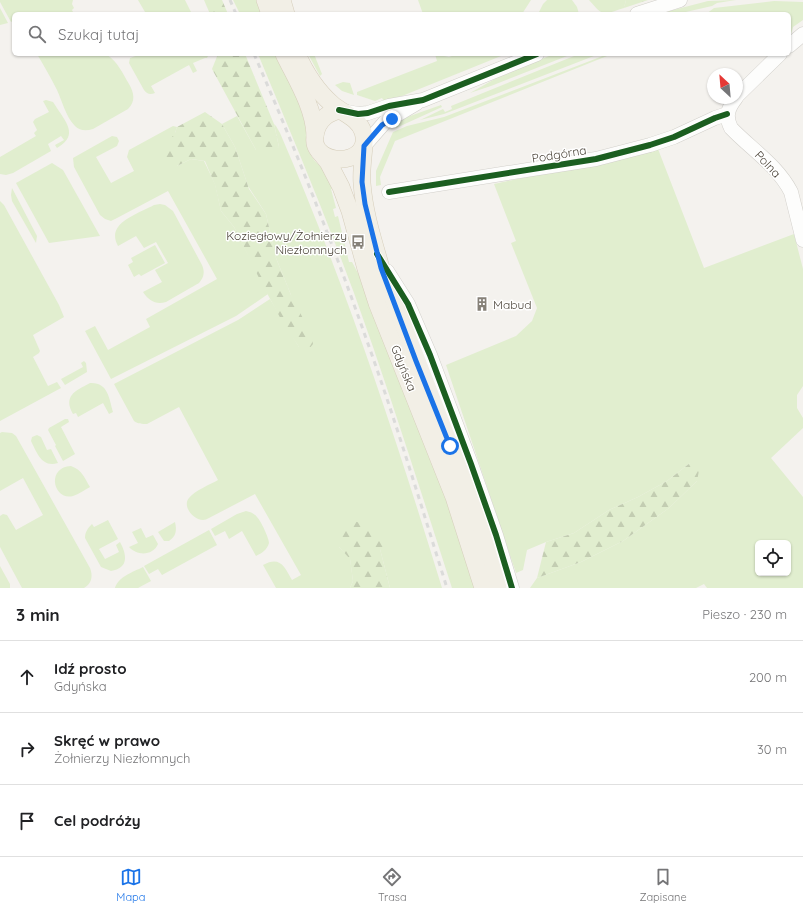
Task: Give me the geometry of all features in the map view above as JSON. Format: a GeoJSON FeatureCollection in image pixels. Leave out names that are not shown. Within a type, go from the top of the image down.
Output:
{"type":"FeatureCollection","features":[{"type":"Feature","properties":{"kind":"main road"},"geometry":{"type":"LineString","coordinates":[[265,0],[269,12]]}},
{"type":"Feature","properties":{"kind":"main road"},"geometry":{"type":"LineString","coordinates":[[282,0],[285,12]]}},
{"type":"Feature","properties":{"kind":"main road"},"geometry":{"type":"LineString","coordinates":[[285,56],[311,113],[317,146],[332,158],[344,159],[353,157],[359,153],[364,146],[364,136],[361,127],[325,97],[314,83],[299,56]]}},
{"type":"Feature","properties":{"kind":"main road"},"geometry":{"type":"LineString","coordinates":[[317,146],[316,130],[321,121],[327,115],[339,110]]}},
{"type":"Feature","properties":{"kind":"main road","name":"Gdyńska"},"geometry":{"type":"LineString","coordinates":[[317,146],[328,162],[341,187],[373,289],[454,497],[483,588]]}},
{"type":"Feature","properties":{"kind":"main road","name":"Gdyńska"},"geometry":{"type":"LineString","coordinates":[[364,146],[362,168],[363,194],[377,254],[416,361],[459,469],[482,534],[498,588]]}},
{"type":"Feature","properties":{"kind":"street"},"geometry":{"type":"LineString","coordinates":[[644,12],[680,0]]}},
{"type":"Feature","properties":{"kind":"street"},"geometry":{"type":"LineString","coordinates":[[791,44],[803,34]]}},
{"type":"Feature","properties":{"kind":"street"},"geometry":{"type":"LineString","coordinates":[[364,146],[386,122],[402,114],[423,100],[532,56]]}},
{"type":"Feature","properties":{"kind":"street"},"geometry":{"type":"LineString","coordinates":[[743,90],[778,56]]}},
{"type":"Feature","properties":{"kind":"street"},"geometry":{"type":"LineString","coordinates":[[339,110],[358,114],[368,113],[389,106],[423,100]]}},
{"type":"Feature","properties":{"kind":"street"},"geometry":{"type":"LineString","coordinates":[[727,114],[731,104]]}},
{"type":"Feature","properties":{"kind":"street","name":"Podgórna"},"geometry":{"type":"LineString","coordinates":[[389,192],[596,159],[641,148],[674,137],[727,114]]}},
{"type":"Feature","properties":{"kind":"street","name":"Polna"},"geometry":{"type":"LineString","coordinates":[[727,114],[728,122],[731,128],[766,160],[787,185],[803,240]]}},
{"type":"Feature","properties":{"kind":"street"},"geometry":{"type":"LineString","coordinates":[[377,254],[408,304],[430,355],[476,478],[512,588]]}},
{"type":"Feature","properties":{"kind":"green space"},"geometry":{"type":"Polygon","coordinates":[[[0,0],[73,0],[72,4],[74,8],[72,10],[73,12],[12,12],[11,22],[0,0]]]}},
{"type":"Feature","properties":{"kind":"green space"},"geometry":{"type":"Polygon","coordinates":[[[138,0],[185,0],[191,12],[145,12],[138,0]]]}},
{"type":"Feature","properties":{"kind":"green space"},"geometry":{"type":"Polygon","coordinates":[[[204,0],[222,0],[227,12],[209,12],[204,0]]]}},
{"type":"Feature","properties":{"kind":"green space"},"geometry":{"type":"Polygon","coordinates":[[[233,0],[259,0],[263,12],[239,12],[233,0]]]}},
{"type":"Feature","properties":{"kind":"green space"},"geometry":{"type":"Polygon","coordinates":[[[418,0],[531,0],[523,12],[422,12],[418,0]]]}},
{"type":"Feature","properties":{"kind":"green space"},"geometry":{"type":"Polygon","coordinates":[[[547,0],[572,0],[578,12],[539,12],[547,0]]]}},
{"type":"Feature","properties":{"kind":"green space"},"geometry":{"type":"Polygon","coordinates":[[[589,0],[626,0],[624,8],[610,12],[601,12],[589,0]]]}},
{"type":"Feature","properties":{"kind":"green space"},"geometry":{"type":"Polygon","coordinates":[[[626,0],[648,0],[624,8],[626,0]]]}},
{"type":"Feature","properties":{"kind":"green space"},"geometry":{"type":"Polygon","coordinates":[[[736,0],[717,3],[712,6],[686,12],[666,12],[708,1],[736,0]]]}},
{"type":"Feature","properties":{"kind":"green space"},"geometry":{"type":"Polygon","coordinates":[[[774,1],[803,2],[803,20],[793,27],[791,34],[791,12],[709,12],[714,8],[774,1]]]}},
{"type":"Feature","properties":{"kind":"green space"},"geometry":{"type":"Polygon","coordinates":[[[0,8],[8,23],[0,25],[0,8]]]}},
{"type":"Feature","properties":{"kind":"green space"},"geometry":{"type":"Polygon","coordinates":[[[38,56],[108,56],[117,65],[129,84],[133,94],[133,100],[128,109],[93,129],[81,130],[75,126],[69,118],[50,76],[38,56]]]}},
{"type":"Feature","properties":{"kind":"green space"},"geometry":{"type":"Polygon","coordinates":[[[136,56],[208,56],[207,58],[193,63],[197,71],[193,73],[189,65],[151,86],[155,93],[150,94],[144,90],[129,63],[130,58],[136,56]]]}},
{"type":"Feature","properties":{"kind":"green space"},"geometry":{"type":"Polygon","coordinates":[[[217,56],[246,56],[274,124],[279,147],[267,152],[256,150],[212,69],[217,56]]]}},
{"type":"Feature","properties":{"kind":"green space"},"geometry":{"type":"Polygon","coordinates":[[[259,56],[279,56],[294,89],[307,128],[306,140],[309,152],[334,187],[331,189],[336,208],[333,209],[335,217],[338,216],[349,262],[352,262],[360,277],[423,431],[477,588],[452,588],[367,329],[295,143],[259,56]]]}},
{"type":"Feature","properties":{"kind":"green space"},"geometry":{"type":"Polygon","coordinates":[[[309,56],[315,56],[322,74],[320,76],[309,56]]]}},
{"type":"Feature","properties":{"kind":"green space"},"geometry":{"type":"Polygon","coordinates":[[[436,56],[501,56],[402,96],[384,101],[382,98],[375,101],[357,95],[357,92],[437,61],[436,56]]]}},
{"type":"Feature","properties":{"kind":"green space"},"geometry":{"type":"Polygon","coordinates":[[[549,56],[567,56],[470,93],[500,76],[549,56]]]}},
{"type":"Feature","properties":{"kind":"green space"},"geometry":{"type":"Polygon","coordinates":[[[574,56],[594,56],[444,114],[420,120],[443,109],[445,112],[452,109],[451,106],[574,56]]]}},
{"type":"Feature","properties":{"kind":"green space"},"geometry":{"type":"Polygon","coordinates":[[[603,56],[607,56],[395,141],[380,177],[381,185],[376,186],[376,171],[393,132],[407,126],[444,117],[603,56]]]}},
{"type":"Feature","properties":{"kind":"green space"},"geometry":{"type":"Polygon","coordinates":[[[343,82],[350,83],[354,95],[342,91],[335,85],[343,82]]]}},
{"type":"Feature","properties":{"kind":"green space"},"geometry":{"type":"Polygon","coordinates":[[[46,100],[53,102],[66,122],[69,133],[68,138],[57,148],[55,145],[64,140],[61,136],[48,144],[51,151],[13,173],[6,175],[0,174],[0,157],[36,136],[34,133],[37,130],[33,122],[35,119],[49,112],[43,101],[46,100]]]}},
{"type":"Feature","properties":{"kind":"green space"},"geometry":{"type":"Polygon","coordinates":[[[441,105],[442,107],[396,128],[393,123],[396,121],[441,105]]]}},
{"type":"Feature","properties":{"kind":"green space"},"geometry":{"type":"Polygon","coordinates":[[[205,112],[222,124],[235,147],[249,189],[266,214],[276,258],[291,295],[311,334],[313,344],[309,349],[299,347],[283,323],[234,227],[221,211],[215,185],[205,161],[191,159],[177,166],[163,162],[161,152],[175,133],[177,127],[205,112]]]}},
{"type":"Feature","properties":{"kind":"green space"},"geometry":{"type":"Polygon","coordinates":[[[237,116],[256,150],[279,147],[274,124],[280,133],[326,245],[347,301],[387,415],[442,588],[390,588],[380,549],[339,547],[350,558],[353,581],[350,588],[276,588],[263,565],[269,562],[278,562],[284,567],[292,580],[301,575],[255,494],[205,520],[196,518],[192,515],[187,505],[187,501],[191,495],[218,480],[179,407],[147,424],[137,423],[134,421],[114,384],[238,320],[270,299],[299,347],[291,295],[276,258],[266,214],[248,186],[235,147],[222,124],[237,116]]]}},
{"type":"Feature","properties":{"kind":"green space"},"geometry":{"type":"Polygon","coordinates":[[[173,126],[177,127],[175,133],[177,166],[191,159],[204,161],[215,184],[221,211],[234,227],[268,294],[236,316],[111,379],[85,331],[95,326],[108,350],[150,327],[146,319],[217,279],[168,191],[111,221],[105,219],[100,215],[74,167],[73,158],[112,136],[117,137],[119,141],[117,146],[96,157],[111,183],[134,171],[127,157],[129,150],[173,126]]]}},
{"type":"Feature","properties":{"kind":"green space"},"geometry":{"type":"Polygon","coordinates":[[[658,149],[704,268],[794,234],[803,269],[803,386],[797,395],[797,408],[803,418],[803,428],[771,458],[803,497],[803,588],[707,588],[704,584],[696,588],[530,588],[537,578],[581,562],[623,541],[669,508],[697,481],[690,463],[667,481],[638,497],[609,510],[574,533],[527,550],[523,570],[516,573],[446,365],[516,336],[532,321],[537,308],[511,243],[516,241],[494,184],[658,149]]]}},
{"type":"Feature","properties":{"kind":"green space"},"geometry":{"type":"Polygon","coordinates":[[[52,163],[63,170],[100,236],[49,243],[16,183],[52,163]]]}},
{"type":"Feature","properties":{"kind":"green space"},"geometry":{"type":"Polygon","coordinates":[[[12,188],[37,236],[36,243],[12,201],[12,188]]]}},
{"type":"Feature","properties":{"kind":"green space"},"geometry":{"type":"Polygon","coordinates":[[[0,201],[4,205],[59,305],[64,317],[33,335],[40,351],[33,357],[48,386],[57,382],[61,388],[0,421],[0,201]]]}},
{"type":"Feature","properties":{"kind":"green space"},"geometry":{"type":"Polygon","coordinates":[[[154,205],[165,205],[173,211],[202,265],[204,272],[199,283],[166,302],[156,303],[150,300],[143,292],[162,282],[155,270],[168,263],[156,242],[144,248],[136,236],[118,246],[115,238],[119,225],[125,220],[154,205]]]}},
{"type":"Feature","properties":{"kind":"green space"},"geometry":{"type":"Polygon","coordinates":[[[155,245],[165,263],[141,276],[139,274],[134,277],[128,265],[133,262],[131,258],[155,245]]]}},
{"type":"Feature","properties":{"kind":"green space"},"geometry":{"type":"Polygon","coordinates":[[[84,361],[86,363],[87,372],[65,385],[61,379],[83,367],[81,363],[84,361]]]}},
{"type":"Feature","properties":{"kind":"green space"},"geometry":{"type":"Polygon","coordinates":[[[90,383],[96,383],[104,388],[109,396],[113,412],[109,414],[103,403],[78,417],[76,413],[73,414],[69,403],[70,398],[75,392],[90,383]]]}},
{"type":"Feature","properties":{"kind":"green space"},"geometry":{"type":"Polygon","coordinates":[[[65,419],[68,419],[69,422],[61,427],[75,454],[63,461],[48,430],[65,419]]]}},
{"type":"Feature","properties":{"kind":"green space"},"geometry":{"type":"Polygon","coordinates":[[[0,433],[12,433],[16,436],[90,568],[91,579],[89,584],[84,588],[22,588],[0,547],[0,516],[3,514],[7,515],[16,530],[43,515],[23,478],[0,491],[0,433]]]}},
{"type":"Feature","properties":{"kind":"green space"},"geometry":{"type":"Polygon","coordinates":[[[37,435],[41,437],[47,450],[51,449],[58,463],[48,463],[41,458],[31,441],[32,437],[37,435]]]}},
{"type":"Feature","properties":{"kind":"green space"},"geometry":{"type":"Polygon","coordinates":[[[690,463],[700,465],[697,481],[669,508],[623,541],[581,562],[537,578],[546,542],[574,533],[609,510],[638,497],[667,481],[690,463]]]}},
{"type":"Feature","properties":{"kind":"green space"},"geometry":{"type":"Polygon","coordinates":[[[71,466],[80,472],[90,487],[73,496],[66,496],[61,494],[57,489],[55,477],[63,468],[71,466]]]}},
{"type":"Feature","properties":{"kind":"green space"},"geometry":{"type":"Polygon","coordinates":[[[246,511],[259,519],[269,541],[266,549],[256,556],[242,531],[229,539],[225,531],[215,536],[211,529],[237,514],[246,511]]]}},
{"type":"Feature","properties":{"kind":"green space"},"geometry":{"type":"Polygon","coordinates":[[[108,520],[118,539],[99,549],[105,559],[119,552],[116,545],[120,542],[125,556],[124,564],[121,567],[111,571],[101,567],[85,538],[87,530],[92,524],[94,527],[108,520]]]}},
{"type":"Feature","properties":{"kind":"green space"},"geometry":{"type":"Polygon","coordinates":[[[353,521],[379,530],[387,538],[390,544],[380,549],[390,588],[350,588],[353,581],[350,559],[339,547],[338,534],[353,521]]]}},
{"type":"Feature","properties":{"kind":"green space"},"geometry":{"type":"Polygon","coordinates":[[[175,522],[175,535],[169,541],[164,541],[158,532],[175,522]]]}},
{"type":"Feature","properties":{"kind":"green space"},"geometry":{"type":"Polygon","coordinates":[[[141,528],[146,538],[153,535],[158,544],[156,548],[149,553],[136,552],[129,547],[138,543],[132,532],[141,528]]]}},
{"type":"Feature","properties":{"kind":"green space"},"geometry":{"type":"Polygon","coordinates":[[[209,530],[217,545],[162,575],[158,569],[149,574],[144,566],[209,530]]]}},
{"type":"Feature","properties":{"kind":"green space"},"geometry":{"type":"Polygon","coordinates":[[[0,566],[10,584],[10,588],[0,588],[0,566]]]}},
{"type":"Feature","properties":{"kind":"green space"},"geometry":{"type":"Polygon","coordinates":[[[143,567],[151,581],[138,588],[115,588],[119,581],[123,578],[143,567]]]}},
{"type":"Feature","properties":{"kind":"railway"},"geometry":{"type":"LineString","coordinates":[[230,0],[235,12]]}},
{"type":"Feature","properties":{"kind":"railway"},"geometry":{"type":"LineString","coordinates":[[255,56],[341,268],[378,371],[447,588]]}},
{"type":"Feature","properties":{"kind":"cycle path"},"geometry":{"type":"LineString","coordinates":[[339,110],[358,114],[368,113],[389,106],[423,100],[532,56]]}},
{"type":"Feature","properties":{"kind":"cycle path"},"geometry":{"type":"LineString","coordinates":[[389,192],[596,159],[674,137],[727,114]]}},
{"type":"Feature","properties":{"kind":"cycle path"},"geometry":{"type":"LineString","coordinates":[[377,254],[408,304],[430,355],[496,535],[512,588]]}},
{"type":"Feature","properties":{"kind":"place","name":"Koziegłowy/Żołnierzy Niezłomnych"},"geometry":{"type":"Point","coordinates":[358,242]}},
{"type":"Feature","properties":{"kind":"place","name":"Mabud"},"geometry":{"type":"Point","coordinates":[482,304]}},
{"type":"Feature","properties":{"kind":"route"},"geometry":{"type":"LineString","coordinates":[[392,119],[382,125],[364,146],[362,182],[365,204],[381,268],[450,446]]}}]}
